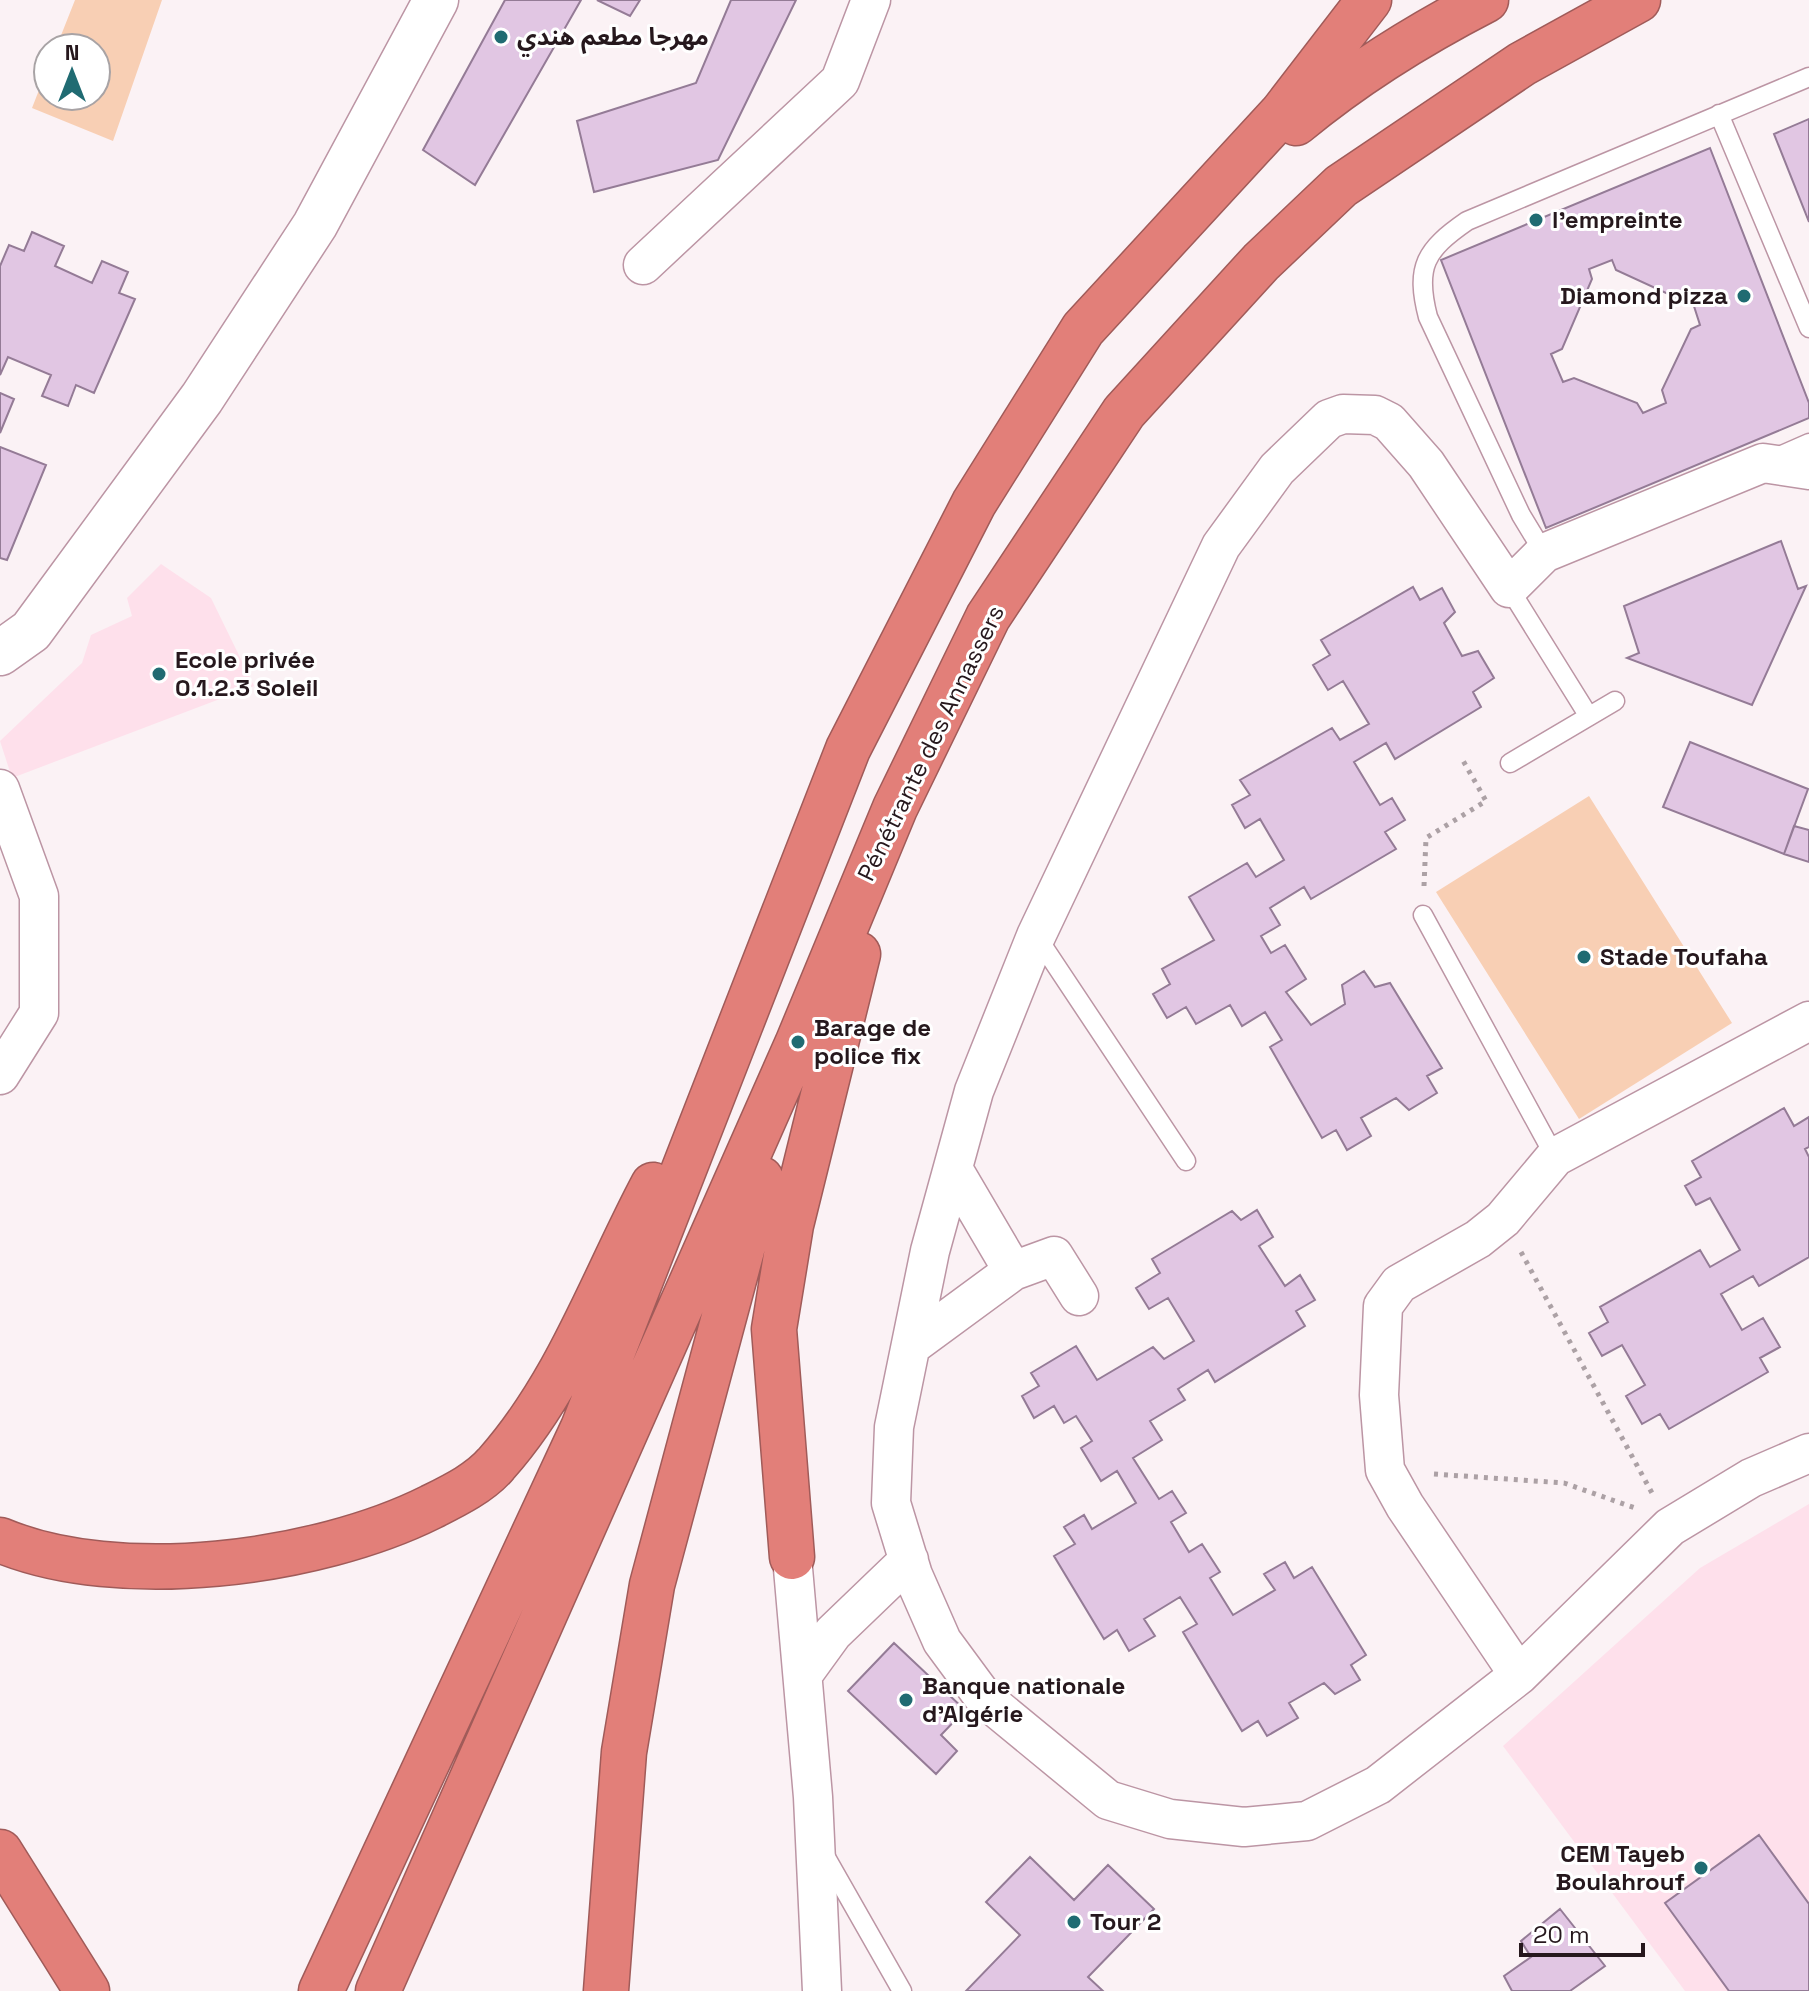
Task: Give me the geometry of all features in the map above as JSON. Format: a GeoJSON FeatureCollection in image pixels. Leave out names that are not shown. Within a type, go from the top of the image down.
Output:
{"type":"FeatureCollection","features":[{"type":"Feature","properties":{"kind":"highway"},"geometry":{"type":"LineString","coordinates":[[321,1991],[583,1428],[724,1076],[848,749],[974,503],[1083,329],[1282,113],[1369,0]]}},
{"type":"Feature","properties":{"kind":"highway"},"geometry":{"type":"LineString","coordinates":[[1197,208],[1328,96],[1416,36],[1486,0]]}},
{"type":"Feature","properties":{"kind":"highway","name":"Pénétrante des Annassers"},"geometry":{"type":"LineString","coordinates":[[798,1042],[895,808],[996,604],[1124,412],[1219,308],[1341,186],[1522,64],[1638,0]]}},
{"type":"Feature","properties":{"kind":"highway"},"geometry":{"type":"LineString","coordinates":[[792,1557],[774,1329],[791,1225],[895,808]]}},
{"type":"Feature","properties":{"kind":"highway"},"geometry":{"type":"LineString","coordinates":[[378,1991],[798,1042]]}},
{"type":"Feature","properties":{"kind":"highway"},"geometry":{"type":"LineString","coordinates":[[606,1991],[624,1752],[652,1585],[798,1042]]}},
{"type":"Feature","properties":{"kind":"highway"},"geometry":{"type":"LineString","coordinates":[[0,1540],[23,1550],[77,1560],[142,1565],[212,1564],[286,1555],[350,1539],[414,1516],[453,1496],[494,1467],[527,1425],[561,1372],[672,1149],[693,1112],[724,1076]]}},
{"type":"Feature","properties":{"kind":"highway"},"geometry":{"type":"LineString","coordinates":[[0,1852],[87,1991]]}},
{"type":"Feature","properties":{"kind":"street"},"geometry":{"type":"LineString","coordinates":[[0,653],[31,631],[202,398],[315,225],[436,0]]}},
{"type":"Feature","properties":{"kind":"street"},"geometry":{"type":"LineString","coordinates":[[643,265],[840,81],[871,0]]}},
{"type":"Feature","properties":{"kind":"street"},"geometry":{"type":"LineString","coordinates":[[1809,470],[1763,463],[1544,553],[1509,588],[1426,464],[1389,422],[1359,413],[1329,419],[1277,469],[1221,546],[1036,936],[974,1091],[930,1251],[894,1427],[891,1503],[909,1560],[942,1641],[984,1698],[1108,1800],[1170,1819],[1244,1827],[1307,1821],[1378,1785],[1519,1675],[1670,1527],[1751,1478],[1809,1453]]}},
{"type":"Feature","properties":{"kind":"street"},"geometry":{"type":"LineString","coordinates":[[0,789],[39,896],[39,1013],[0,1075]]}},
{"type":"Feature","properties":{"kind":"street"},"geometry":{"type":"LineString","coordinates":[[1519,1675],[1405,1506],[1385,1470],[1379,1395],[1383,1306],[1399,1284],[1478,1239],[1503,1219],[1555,1157],[1809,1021]]}},
{"type":"Feature","properties":{"kind":"street"},"geometry":{"type":"LineString","coordinates":[[953,1169],[1013,1271]]}},
{"type":"Feature","properties":{"kind":"street"},"geometry":{"type":"LineString","coordinates":[[911,1346],[1013,1271],[1054,1256],[1079,1296]]}},
{"type":"Feature","properties":{"kind":"street"},"geometry":{"type":"LineString","coordinates":[[792,1557],[804,1673],[822,1991]]}},
{"type":"Feature","properties":{"kind":"street"},"geometry":{"type":"LineString","coordinates":[[804,1673],[833,1633],[909,1560]]}},
{"type":"Feature","properties":{"kind":"lane"},"geometry":{"type":"LineString","coordinates":[[1544,553],[1521,515],[1428,317],[1421,288],[1424,262],[1441,238],[1467,221],[1809,77]]}},
{"type":"Feature","properties":{"kind":"lane"},"geometry":{"type":"LineString","coordinates":[[1719,114],[1809,328]]}},
{"type":"Feature","properties":{"kind":"lane"},"geometry":{"type":"LineString","coordinates":[[1763,463],[1809,443]]}},
{"type":"Feature","properties":{"kind":"lane"},"geometry":{"type":"LineString","coordinates":[[1509,588],[1588,715]]}},
{"type":"Feature","properties":{"kind":"lane"},"geometry":{"type":"LineString","coordinates":[[1510,763],[1615,701]]}},
{"type":"Feature","properties":{"kind":"lane"},"geometry":{"type":"LineString","coordinates":[[1423,915],[1555,1157]]}},
{"type":"Feature","properties":{"kind":"lane"},"geometry":{"type":"LineString","coordinates":[[1036,936],[1186,1161]]}},
{"type":"Feature","properties":{"kind":"lane"},"geometry":{"type":"LineString","coordinates":[[812,1834],[902,1991]]}},
{"type":"Feature","properties":{"kind":"path"},"geometry":{"type":"LineString","coordinates":[[1423,915],[1426,838],[1486,801],[1461,757]]}},
{"type":"Feature","properties":{"kind":"path"},"geometry":{"type":"LineString","coordinates":[[1503,1219],[1670,1527]]}},
{"type":"Feature","properties":{"kind":"path"},"geometry":{"type":"LineString","coordinates":[[1385,1470],[1564,1483],[1626,1503],[1670,1527]]}},
{"type":"Feature","properties":{"kind":"shaded area"},"geometry":{"type":"Polygon","coordinates":[[[75,0],[162,0],[113,141],[42,112],[112,112],[112,32],[62,32],[75,0]]]}},
{"type":"Feature","properties":{"kind":"shaded area","name":"Ecole privée 0.1.2.3 Soleil"},"geometry":{"type":"Polygon","coordinates":[[[161,564],[211,598],[254,686],[12,778],[0,741],[82,663],[91,635],[132,616],[127,598],[161,564]]]}},
{"type":"Feature","properties":{"kind":"shaded area","name":"Stade Toufaha"},"geometry":{"type":"Polygon","coordinates":[[[1589,796],[1732,1023],[1579,1119],[1436,892],[1589,796]]]}},
{"type":"Feature","properties":{"kind":"shaded area","name":"CEM Tayeb Boulahrouf"},"geometry":{"type":"Polygon","coordinates":[[[1809,1504],[1809,1991],[1685,1991],[1503,1746],[1700,1568],[1809,1504]]]}},
{"type":"Feature","properties":{"kind":"building"},"geometry":{"type":"Polygon","coordinates":[[[505,0],[581,0],[475,185],[423,150],[505,0]]]}},
{"type":"Feature","properties":{"kind":"building"},"geometry":{"type":"Polygon","coordinates":[[[597,0],[640,0],[630,16],[597,0]]]}},
{"type":"Feature","properties":{"kind":"building"},"geometry":{"type":"Polygon","coordinates":[[[731,0],[796,0],[718,160],[594,192],[577,121],[696,83],[731,0]]]}},
{"type":"Feature","properties":{"kind":"building"},"geometry":{"type":"Polygon","coordinates":[[[1809,119],[1809,222],[1774,134],[1809,119]]]}},
{"type":"Feature","properties":{"kind":"building"},"geometry":{"type":"Polygon","coordinates":[[[1710,148],[1809,403],[1809,418],[1546,528],[1441,260],[1710,148]],[[1612,260],[1589,269],[1592,279],[1562,349],[1551,354],[1563,382],[1574,378],[1637,403],[1643,413],[1666,403],[1662,390],[1691,329],[1700,325],[1691,297],[1679,299],[1616,270],[1612,260]]]}},
{"type":"Feature","properties":{"kind":"building"},"geometry":{"type":"Polygon","coordinates":[[[32,232],[64,246],[55,266],[92,283],[102,261],[128,272],[119,293],[135,299],[94,393],[76,385],[68,406],[42,396],[51,375],[8,357],[0,375],[0,266],[9,245],[24,251],[32,232]]]}},
{"type":"Feature","properties":{"kind":"building"},"geometry":{"type":"Polygon","coordinates":[[[0,393],[14,399],[0,433],[0,393]]]}},
{"type":"Feature","properties":{"kind":"building"},"geometry":{"type":"Polygon","coordinates":[[[0,447],[46,465],[7,560],[0,558],[0,447]]]}},
{"type":"Feature","properties":{"kind":"building"},"geometry":{"type":"Polygon","coordinates":[[[1781,541],[1798,589],[1806,586],[1752,705],[1627,658],[1639,653],[1624,606],[1781,541]]]}},
{"type":"Feature","properties":{"kind":"building"},"geometry":{"type":"Polygon","coordinates":[[[1413,587],[1420,600],[1442,588],[1455,612],[1444,623],[1462,656],[1478,651],[1494,678],[1473,692],[1481,707],[1395,759],[1386,743],[1354,762],[1380,805],[1392,798],[1405,820],[1385,832],[1396,849],[1311,899],[1304,887],[1270,908],[1280,925],[1261,936],[1271,953],[1285,945],[1306,979],[1286,992],[1311,1025],[1345,1004],[1342,985],[1364,971],[1375,987],[1390,983],[1442,1068],[1427,1076],[1437,1093],[1409,1110],[1396,1098],[1361,1118],[1371,1136],[1347,1150],[1336,1130],[1322,1138],[1270,1047],[1282,1040],[1265,1012],[1242,1026],[1230,1005],[1196,1024],[1186,1007],[1167,1018],[1153,994],[1170,984],[1162,969],[1214,940],[1189,897],[1247,863],[1256,877],[1284,860],[1260,819],[1245,828],[1232,805],[1250,795],[1240,780],[1332,728],[1340,740],[1369,724],[1343,681],[1328,690],[1313,665],[1330,655],[1321,640],[1413,587]]]}},
{"type":"Feature","properties":{"kind":"building"},"geometry":{"type":"Polygon","coordinates":[[[1690,742],[1808,789],[1784,854],[1663,807],[1690,742]]]}},
{"type":"Feature","properties":{"kind":"building"},"geometry":{"type":"Polygon","coordinates":[[[1794,826],[1809,830],[1809,862],[1784,854],[1794,826]]]}},
{"type":"Feature","properties":{"kind":"building"},"geometry":{"type":"Polygon","coordinates":[[[1784,1108],[1794,1126],[1809,1117],[1809,1147],[1805,1149],[1809,1157],[1809,1257],[1759,1286],[1753,1276],[1721,1294],[1742,1330],[1763,1318],[1780,1347],[1760,1358],[1768,1372],[1669,1429],[1660,1414],[1642,1424],[1626,1396],[1645,1385],[1622,1345],[1602,1356],[1589,1333],[1608,1322],[1600,1307],[1700,1250],[1710,1267],[1740,1250],[1710,1198],[1696,1205],[1685,1186],[1701,1177],[1692,1161],[1784,1108]]]}},
{"type":"Feature","properties":{"kind":"building"},"geometry":{"type":"Polygon","coordinates":[[[1257,1210],[1273,1237],[1259,1246],[1285,1286],[1300,1275],[1315,1300],[1296,1311],[1305,1326],[1215,1382],[1208,1370],[1178,1389],[1185,1400],[1150,1421],[1162,1440],[1133,1458],[1159,1499],[1172,1491],[1186,1513],[1171,1522],[1189,1552],[1202,1544],[1220,1572],[1210,1578],[1233,1615],[1275,1590],[1264,1574],[1285,1562],[1294,1578],[1312,1567],[1366,1655],[1351,1665],[1360,1680],[1335,1694],[1324,1683],[1289,1703],[1298,1718],[1267,1736],[1258,1721],[1242,1731],[1183,1632],[1197,1624],[1180,1597],[1144,1619],[1155,1636],[1129,1651],[1117,1630],[1104,1639],[1054,1556],[1075,1544],[1064,1527],[1084,1515],[1092,1529],[1136,1503],[1117,1471],[1101,1481],[1081,1448],[1092,1441],[1076,1416],[1064,1423],[1054,1406],[1034,1418],[1022,1396],[1039,1386],[1031,1373],[1076,1346],[1097,1380],[1153,1347],[1164,1359],[1194,1341],[1168,1298],[1149,1309],[1136,1288],[1160,1273],[1152,1259],[1232,1211],[1241,1220],[1257,1210]]]}},
{"type":"Feature","properties":{"kind":"building","name":"Banque nationale d'Algérie"},"geometry":{"type":"Polygon","coordinates":[[[894,1643],[965,1710],[941,1735],[957,1751],[936,1774],[848,1691],[894,1643]]]}},
{"type":"Feature","properties":{"kind":"building"},"geometry":{"type":"Polygon","coordinates":[[[1759,1835],[1809,1904],[1809,1991],[1729,1991],[1665,1903],[1759,1835]]]}},
{"type":"Feature","properties":{"kind":"building","name":"Tour 2"},"geometry":{"type":"Polygon","coordinates":[[[1030,1857],[1074,1900],[1108,1865],[1154,1909],[1088,1977],[1103,1991],[966,1991],[1020,1935],[986,1902],[1030,1857]]]}},
{"type":"Feature","properties":{"kind":"building"},"geometry":{"type":"Polygon","coordinates":[[[1560,1909],[1605,1966],[1570,1991],[1512,1991],[1504,1976],[1531,1957],[1521,1941],[1560,1909]]]}},
{"type":"Feature","properties":{"kind":"place","name":"مهرجا مطعم هندي"},"geometry":{"type":"Point","coordinates":[501,37]}},
{"type":"Feature","properties":{"kind":"place","name":"l'empreinte"},"geometry":{"type":"Point","coordinates":[1536,220]}},
{"type":"Feature","properties":{"kind":"place","name":"Diamond pizza"},"geometry":{"type":"Point","coordinates":[1744,296]}},
{"type":"Feature","properties":{"kind":"place","name":"Ecole privée 0.1.2.3 Soleil"},"geometry":{"type":"Point","coordinates":[159,674]}},
{"type":"Feature","properties":{"kind":"place","name":"Stade Toufaha"},"geometry":{"type":"Point","coordinates":[1584,957]}},
{"type":"Feature","properties":{"kind":"place","name":"Barage de police fix"},"geometry":{"type":"Point","coordinates":[798,1042]}},
{"type":"Feature","properties":{"kind":"place","name":"Banque nationale d'Algérie"},"geometry":{"type":"Point","coordinates":[906,1700]}},
{"type":"Feature","properties":{"kind":"place","name":"CEM Tayeb Boulahrouf"},"geometry":{"type":"Point","coordinates":[1701,1868]}},
{"type":"Feature","properties":{"kind":"place","name":"Tour 2"},"geometry":{"type":"Point","coordinates":[1074,1922]}}]}
